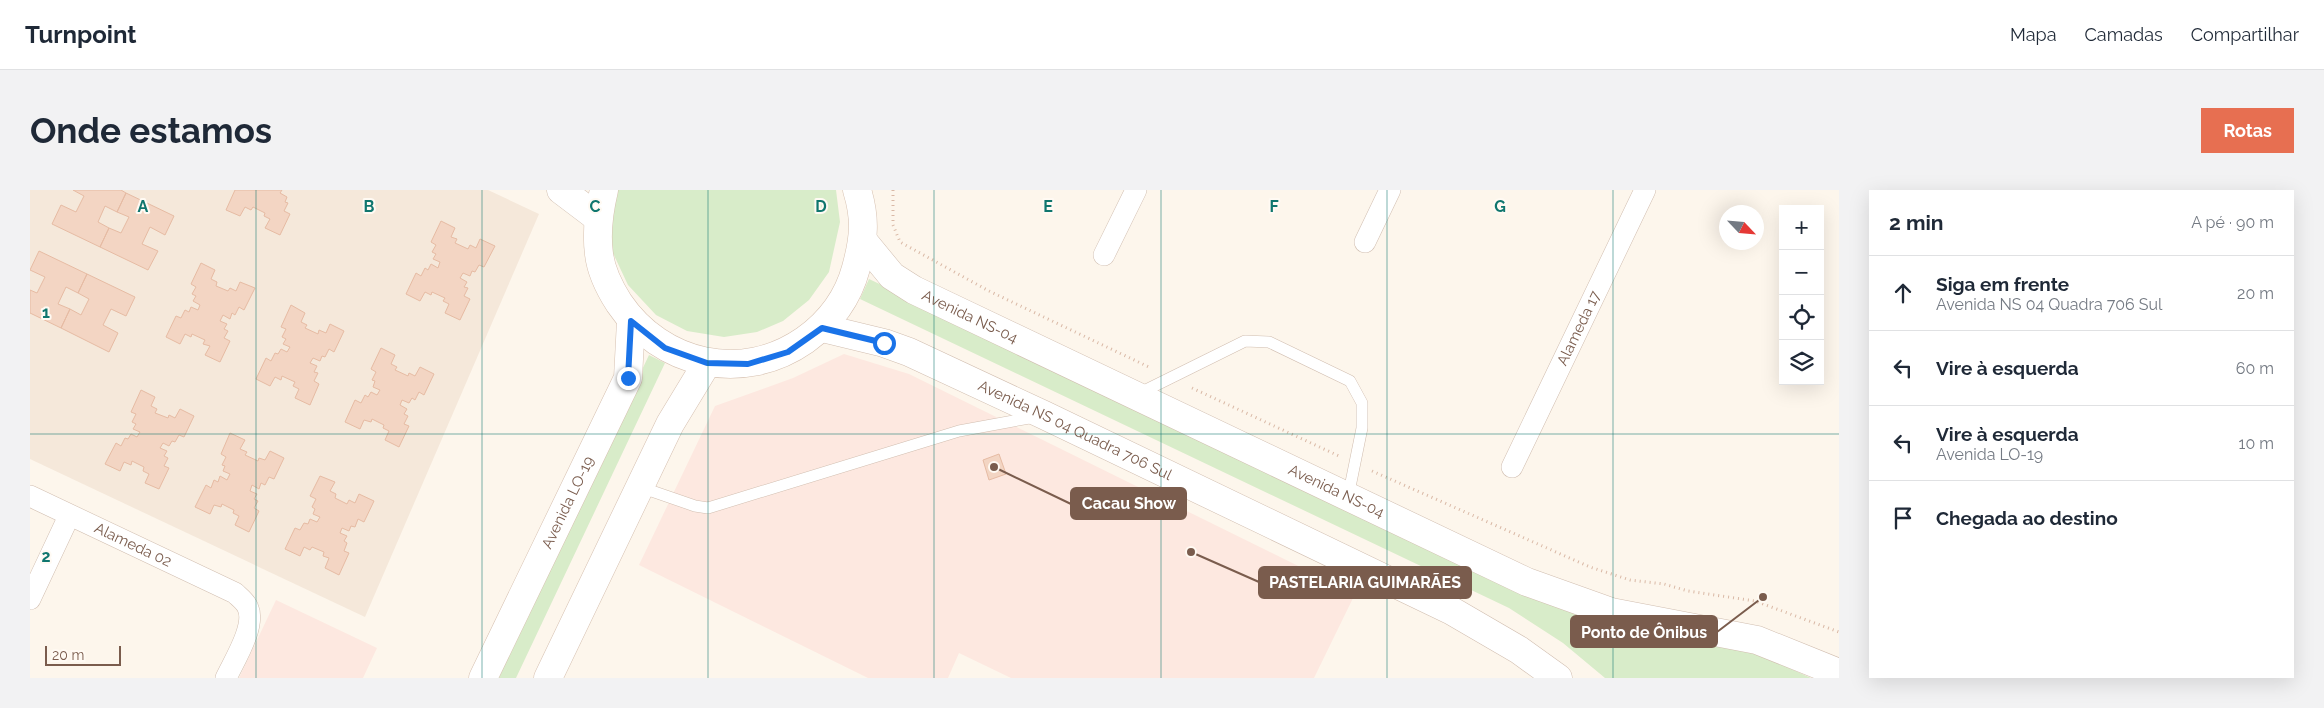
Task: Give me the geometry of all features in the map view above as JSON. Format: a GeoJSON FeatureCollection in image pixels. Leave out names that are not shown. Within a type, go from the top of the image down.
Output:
{"type":"FeatureCollection","features":[{"type":"Feature","properties":{"kind":"street"},"geometry":{"type":"LineString","coordinates":[[561,190],[598,218]]}},
{"type":"Feature","properties":{"kind":"street"},"geometry":{"type":"LineString","coordinates":[[604,190],[598,218],[599,255],[611,290],[631,321],[665,348],[707,363],[748,364],[788,352],[822,328],[851,289],[864,242],[862,207],[857,190]]}},
{"type":"Feature","properties":{"kind":"street"},"geometry":{"type":"LineString","coordinates":[[1104,255],[1136,190]]}},
{"type":"Feature","properties":{"kind":"street"},"geometry":{"type":"LineString","coordinates":[[1365,242],[1390,190]]}},
{"type":"Feature","properties":{"kind":"street","name":"Alameda 17"},"geometry":{"type":"LineString","coordinates":[[1512,467],[1645,190]]}},
{"type":"Feature","properties":{"kind":"street","name":"Avenida NS-04"},"geometry":{"type":"LineString","coordinates":[[864,242],[892,276],[914,290],[1528,582],[1611,612],[1757,640],[1839,673]]}},
{"type":"Feature","properties":{"kind":"street","name":"Avenida LO-19"},"geometry":{"type":"LineString","coordinates":[[483,678],[628,378],[631,321]]}},
{"type":"Feature","properties":{"kind":"street","name":"Avenida NS 04 Quadra 706 Sul"},"geometry":{"type":"LineString","coordinates":[[822,328],[884,343],[909,352],[1044,415],[1452,611],[1519,650],[1558,678]]}},
{"type":"Feature","properties":{"kind":"street"},"geometry":{"type":"LineString","coordinates":[[548,678],[670,424],[707,363]]}},
{"type":"Feature","properties":{"kind":"street","name":"Alameda 02"},"geometry":{"type":"LineString","coordinates":[[30,496],[235,593],[248,606],[250,619],[245,638],[226,678]]}},
{"type":"Feature","properties":{"kind":"street"},"geometry":{"type":"LineString","coordinates":[[30,599],[69,516]]}},
{"type":"Feature","properties":{"kind":"lane"},"geometry":{"type":"LineString","coordinates":[[1135,396],[1245,341],[1269,342],[1350,382],[1362,403],[1362,428],[1348,496]]}},
{"type":"Feature","properties":{"kind":"lane"},"geometry":{"type":"LineString","coordinates":[[640,487],[695,506],[708,508],[959,431],[1044,415]]}},
{"type":"Feature","properties":{"kind":"shaded area"},"geometry":{"type":"Polygon","coordinates":[[[30,190],[488,190],[539,214],[365,617],[30,459],[30,190]]]}},
{"type":"Feature","properties":{"kind":"shaded area"},"geometry":{"type":"Polygon","coordinates":[[[844,354],[909,374],[1355,594],[1314,678],[1011,678],[959,653],[948,678],[868,678],[639,565],[715,406],[793,378],[844,354]]]}},
{"type":"Feature","properties":{"kind":"shaded area"},"geometry":{"type":"Polygon","coordinates":[[[276,600],[377,648],[363,678],[239,678],[276,600]]]}},
{"type":"Feature","properties":{"kind":"green space"},"geometry":{"type":"Polygon","coordinates":[[[613,190],[836,190],[840,222],[829,272],[809,300],[783,321],[757,332],[724,337],[687,331],[656,315],[628,285],[612,251],[608,215],[613,190]]]}},
{"type":"Feature","properties":{"kind":"green space"},"geometry":{"type":"Polygon","coordinates":[[[869,279],[1454,557],[1738,645],[1811,678],[1605,678],[1563,643],[1509,608],[860,299],[869,279]]]}},
{"type":"Feature","properties":{"kind":"green space"},"geometry":{"type":"Polygon","coordinates":[[[649,355],[665,363],[516,678],[496,678],[649,355]]]}},
{"type":"Feature","properties":{"kind":"building"},"geometry":{"type":"Polygon","coordinates":[[[73,190],[121,190],[126,193],[117,212],[105,206],[98,222],[109,228],[100,247],[52,224],[61,205],[76,212],[84,196],[73,190]]]}},
{"type":"Feature","properties":{"kind":"building"},"geometry":{"type":"Polygon","coordinates":[[[235,190],[282,190],[280,193],[287,197],[285,202],[288,203],[284,211],[290,214],[280,235],[265,228],[270,219],[264,216],[265,213],[253,207],[251,210],[245,207],[240,216],[226,210],[235,190]]]}},
{"type":"Feature","properties":{"kind":"building"},"geometry":{"type":"Polygon","coordinates":[[[126,193],[174,216],[165,235],[150,227],[142,244],[158,251],[148,270],[100,247],[109,228],[121,233],[129,217],[117,212],[126,193]]]}},
{"type":"Feature","properties":{"kind":"building"},"geometry":{"type":"Polygon","coordinates":[[[441,221],[455,228],[451,237],[457,239],[455,243],[468,249],[470,245],[476,248],[480,239],[495,246],[484,267],[479,265],[475,272],[472,271],[470,276],[463,273],[460,278],[467,282],[464,287],[468,288],[464,296],[470,299],[460,320],[445,313],[449,304],[443,301],[445,298],[432,292],[431,295],[425,292],[420,301],[406,294],[416,273],[421,276],[425,268],[428,270],[431,264],[438,268],[440,262],[433,259],[436,254],[432,252],[436,245],[431,242],[441,221]]]}},
{"type":"Feature","properties":{"kind":"building"},"geometry":{"type":"Polygon","coordinates":[[[39,251],[87,274],[78,293],[66,287],[58,304],[70,309],[61,328],[30,313],[30,290],[37,293],[45,277],[30,270],[39,251]]]}},
{"type":"Feature","properties":{"kind":"building"},"geometry":{"type":"Polygon","coordinates":[[[201,263],[215,270],[211,279],[217,282],[216,286],[228,291],[230,288],[236,291],[240,282],[255,288],[244,310],[239,307],[235,315],[232,313],[230,319],[223,315],[220,321],[227,324],[224,329],[228,331],[224,338],[230,341],[220,362],[205,355],[210,346],[203,344],[205,340],[192,334],[191,337],[185,334],[180,344],[166,337],[176,316],[181,318],[185,310],[189,312],[191,307],[198,310],[200,305],[193,301],[196,296],[192,294],[196,287],[191,284],[201,263]]]}},
{"type":"Feature","properties":{"kind":"building"},"geometry":{"type":"Polygon","coordinates":[[[87,274],[135,297],[126,316],[111,309],[103,325],[118,333],[109,352],[61,328],[70,309],[81,315],[89,299],[78,293],[87,274]]]}},
{"type":"Feature","properties":{"kind":"building"},"geometry":{"type":"Polygon","coordinates":[[[291,305],[305,313],[301,322],[307,325],[305,328],[318,334],[319,330],[326,333],[330,324],[344,331],[334,352],[329,349],[325,357],[322,356],[320,361],[313,358],[310,363],[317,366],[314,372],[318,373],[314,381],[319,384],[310,405],[295,398],[299,389],[293,386],[295,382],[282,376],[281,380],[275,377],[270,386],[256,379],[266,358],[271,361],[275,353],[278,354],[281,349],[287,352],[290,347],[283,344],[286,339],[282,337],[286,329],[281,327],[291,305]]]}},
{"type":"Feature","properties":{"kind":"building"},"geometry":{"type":"Polygon","coordinates":[[[381,348],[395,355],[391,364],[397,367],[395,370],[408,376],[409,373],[415,376],[420,367],[434,374],[424,395],[419,392],[415,400],[412,398],[409,403],[402,400],[400,405],[407,409],[404,414],[408,416],[404,424],[409,426],[399,447],[385,440],[389,431],[383,428],[384,425],[372,419],[371,422],[364,420],[360,429],[345,422],[355,400],[361,403],[365,395],[368,397],[371,392],[377,395],[380,390],[373,387],[375,381],[372,380],[376,372],[371,369],[381,348]]]}},
{"type":"Feature","properties":{"kind":"building"},"geometry":{"type":"Polygon","coordinates":[[[141,390],[155,397],[151,406],[157,409],[155,413],[168,418],[169,415],[175,418],[180,409],[194,416],[184,437],[179,435],[175,442],[172,441],[169,446],[163,443],[160,448],[167,451],[164,456],[168,458],[164,466],[169,468],[159,489],[145,483],[149,474],[143,471],[144,467],[132,461],[131,465],[124,462],[120,471],[105,464],[116,443],[121,446],[125,438],[128,439],[131,434],[137,437],[140,432],[133,429],[136,424],[132,422],[136,414],[131,412],[141,390]]]}},
{"type":"Feature","properties":{"kind":"building"},"geometry":{"type":"Polygon","coordinates":[[[230,433],[245,440],[240,449],[247,452],[245,455],[258,461],[259,458],[265,460],[270,451],[284,458],[274,479],[269,477],[265,485],[261,483],[259,489],[252,485],[250,491],[257,494],[254,499],[258,501],[254,508],[259,511],[249,532],[235,525],[239,516],[233,513],[234,510],[222,504],[221,507],[214,505],[210,514],[195,507],[206,485],[211,488],[214,480],[218,482],[220,476],[227,480],[230,474],[223,471],[225,466],[222,465],[226,457],[221,454],[230,433]]]}},
{"type":"Feature","properties":{"kind":"building"},"geometry":{"type":"Polygon","coordinates":[[[999,454],[1006,474],[989,480],[983,460],[999,454]]]}},
{"type":"Feature","properties":{"kind":"building"},"geometry":{"type":"Polygon","coordinates":[[[320,476],[335,482],[330,491],[336,494],[335,498],[347,504],[349,500],[355,503],[359,494],[374,501],[364,522],[358,519],[355,527],[351,526],[349,531],[342,528],[340,533],[347,536],[344,541],[347,543],[344,551],[349,553],[339,575],[325,568],[329,558],[323,556],[324,552],[312,547],[310,550],[304,547],[300,556],[285,549],[295,528],[300,530],[304,523],[308,524],[310,519],[317,522],[320,517],[313,514],[315,509],[312,507],[316,499],[310,496],[320,476]]]}},
{"type":"Feature","properties":{"kind":"place","name":"Cacau Show"},"geometry":{"type":"Point","coordinates":[994,467]}},
{"type":"Feature","properties":{"kind":"place","name":"PASTELARIA GUIMARÃES"},"geometry":{"type":"Point","coordinates":[1191,552]}},
{"type":"Feature","properties":{"kind":"place","name":"Ponto de Ônibus"},"geometry":{"type":"Point","coordinates":[1763,597]}},
{"type":"Feature","properties":{"kind":"route"},"geometry":{"type":"LineString","coordinates":[[628,378],[631,321],[665,348],[707,363],[748,364],[788,352],[822,328],[884,343]]}}]}
